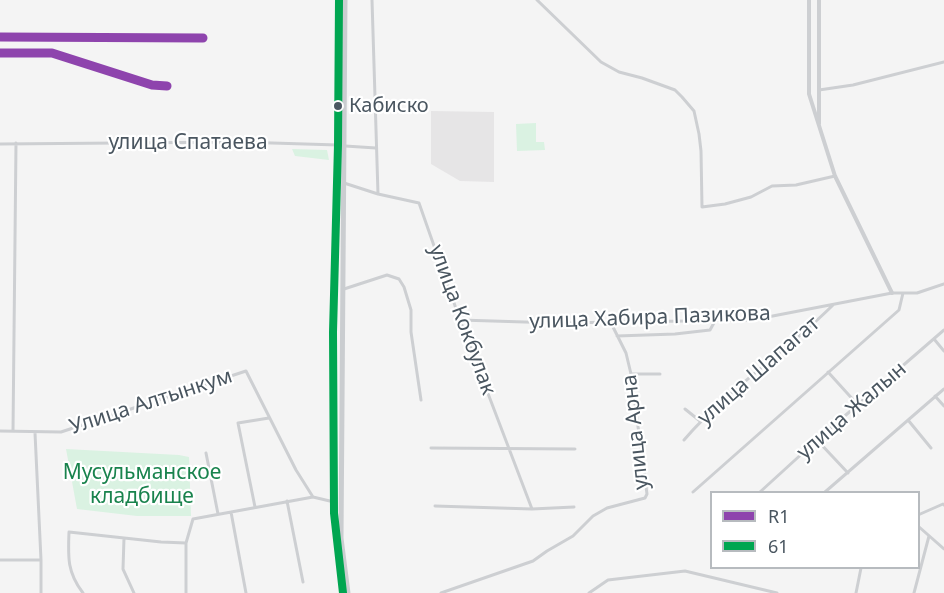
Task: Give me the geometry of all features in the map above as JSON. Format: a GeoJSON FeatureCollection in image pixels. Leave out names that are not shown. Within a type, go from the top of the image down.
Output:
{"type":"FeatureCollection","features":[{"type":"Feature","properties":{"kind":"main road"},"geometry":{"type":"LineString","coordinates":[[339,0],[341,146],[344,183],[341,538],[348,593]]}},
{"type":"Feature","properties":{"kind":"main road"},"geometry":{"type":"LineString","coordinates":[[343,593],[335,536],[333,332],[345,0]]}},
{"type":"Feature","properties":{"kind":"street"},"geometry":{"type":"LineString","coordinates":[[372,0],[378,194]]}},
{"type":"Feature","properties":{"kind":"street"},"geometry":{"type":"LineString","coordinates":[[537,0],[601,62],[619,72],[675,90],[694,111],[701,151],[702,207],[745,199],[772,186],[796,185],[835,176]]}},
{"type":"Feature","properties":{"kind":"street"},"geometry":{"type":"LineString","coordinates":[[809,0],[808,90],[819,130],[835,176],[892,293]]}},
{"type":"Feature","properties":{"kind":"street"},"geometry":{"type":"LineString","coordinates":[[819,0],[819,130]]}},
{"type":"Feature","properties":{"kind":"street"},"geometry":{"type":"LineString","coordinates":[[818,90],[853,85],[944,62]]}},
{"type":"Feature","properties":{"kind":"street","name":"улица Спатаева"},"geometry":{"type":"LineString","coordinates":[[0,144],[228,142],[376,148]]}},
{"type":"Feature","properties":{"kind":"street"},"geometry":{"type":"LineString","coordinates":[[13,431],[16,143]]}},
{"type":"Feature","properties":{"kind":"street","name":"улица Кокбулак"},"geometry":{"type":"LineString","coordinates":[[344,183],[378,194],[419,203],[460,320],[532,509]]}},
{"type":"Feature","properties":{"kind":"street"},"geometry":{"type":"LineString","coordinates":[[342,289],[387,275],[399,279],[411,310],[411,332],[421,400]]}},
{"type":"Feature","properties":{"kind":"street","name":"улица Хабира Пазикова"},"geometry":{"type":"LineString","coordinates":[[460,320],[557,323],[752,320],[892,293],[917,292],[944,284]]}},
{"type":"Feature","properties":{"kind":"street"},"geometry":{"type":"LineString","coordinates":[[693,492],[899,309],[904,293]]}},
{"type":"Feature","properties":{"kind":"street","name":"улица Шапагат"},"geometry":{"type":"LineString","coordinates":[[684,440],[700,421],[811,327],[834,304]]}},
{"type":"Feature","properties":{"kind":"street"},"geometry":{"type":"LineString","coordinates":[[617,336],[710,330],[715,321]]}},
{"type":"Feature","properties":{"kind":"street","name":"улица Арна"},"geometry":{"type":"LineString","coordinates":[[441,593],[533,561],[547,550],[573,536],[592,516],[607,508],[645,498],[646,484],[631,374],[626,353],[611,323]]}},
{"type":"Feature","properties":{"kind":"street","name":"улица Жалын"},"geometry":{"type":"LineString","coordinates":[[761,491],[944,330]]}},
{"type":"Feature","properties":{"kind":"street"},"geometry":{"type":"LineString","coordinates":[[934,339],[944,351]]}},
{"type":"Feature","properties":{"kind":"street","name":"Улица Алтынкум"},"geometry":{"type":"LineString","coordinates":[[0,431],[61,432],[246,371],[296,470],[313,497]]}},
{"type":"Feature","properties":{"kind":"street"},"geometry":{"type":"LineString","coordinates":[[828,372],[858,405]]}},
{"type":"Feature","properties":{"kind":"street"},"geometry":{"type":"LineString","coordinates":[[631,374],[660,374]]}},
{"type":"Feature","properties":{"kind":"street"},"geometry":{"type":"LineString","coordinates":[[826,491],[944,388]]}},
{"type":"Feature","properties":{"kind":"street"},"geometry":{"type":"LineString","coordinates":[[935,396],[944,406]]}},
{"type":"Feature","properties":{"kind":"street"},"geometry":{"type":"LineString","coordinates":[[685,409],[700,421]]}},
{"type":"Feature","properties":{"kind":"street"},"geometry":{"type":"LineString","coordinates":[[255,507],[238,423],[269,418]]}},
{"type":"Feature","properties":{"kind":"street"},"geometry":{"type":"LineString","coordinates":[[908,420],[931,448]]}},
{"type":"Feature","properties":{"kind":"street"},"geometry":{"type":"LineString","coordinates":[[35,433],[41,593]]}},
{"type":"Feature","properties":{"kind":"street"},"geometry":{"type":"LineString","coordinates":[[817,440],[848,472]]}},
{"type":"Feature","properties":{"kind":"street"},"geometry":{"type":"LineString","coordinates":[[430,448],[574,449]]}},
{"type":"Feature","properties":{"kind":"street"},"geometry":{"type":"LineString","coordinates":[[206,453],[218,514]]}},
{"type":"Feature","properties":{"kind":"street"},"geometry":{"type":"LineString","coordinates":[[186,593],[186,543],[193,519],[313,497],[334,502]]}},
{"type":"Feature","properties":{"kind":"street"},"geometry":{"type":"LineString","coordinates":[[287,501],[303,582]]}},
{"type":"Feature","properties":{"kind":"street"},"geometry":{"type":"LineString","coordinates":[[920,514],[943,505]]}},
{"type":"Feature","properties":{"kind":"street"},"geometry":{"type":"LineString","coordinates":[[435,506],[532,509],[574,507]]}},
{"type":"Feature","properties":{"kind":"street"},"geometry":{"type":"LineString","coordinates":[[231,512],[246,593]]}},
{"type":"Feature","properties":{"kind":"street"},"geometry":{"type":"LineString","coordinates":[[920,528],[944,549]]}},
{"type":"Feature","properties":{"kind":"street"},"geometry":{"type":"LineString","coordinates":[[83,593],[73,581],[69,569],[69,532],[186,543]]}},
{"type":"Feature","properties":{"kind":"street"},"geometry":{"type":"LineString","coordinates":[[914,593],[929,536]]}},
{"type":"Feature","properties":{"kind":"street"},"geometry":{"type":"LineString","coordinates":[[124,538],[123,569],[134,593]]}},
{"type":"Feature","properties":{"kind":"street"},"geometry":{"type":"LineString","coordinates":[[0,560],[41,560]]}},
{"type":"Feature","properties":{"kind":"street"},"geometry":{"type":"LineString","coordinates":[[856,593],[861,569]]}},
{"type":"Feature","properties":{"kind":"street"},"geometry":{"type":"LineString","coordinates":[[590,593],[608,580],[686,571],[777,593]]}},
{"type":"Feature","properties":{"kind":"shaded area"},"geometry":{"type":"Polygon","coordinates":[[[431,111],[494,112],[494,182],[460,181],[431,164],[431,111]]]}},
{"type":"Feature","properties":{"kind":"green space"},"geometry":{"type":"Polygon","coordinates":[[[536,123],[536,142],[544,142],[545,150],[517,151],[516,124],[536,123]]]}},
{"type":"Feature","properties":{"kind":"green space"},"geometry":{"type":"Polygon","coordinates":[[[292,149],[327,150],[329,160],[295,156],[292,149]]]}},
{"type":"Feature","properties":{"kind":"green space","name":"Мусульманское кладбище"},"geometry":{"type":"Polygon","coordinates":[[[66,449],[189,457],[191,516],[137,516],[77,509],[66,449]]]}},
{"type":"Feature","properties":{"kind":"transit line","name":"61"},"geometry":{"type":"LineString","coordinates":[[339,0],[333,332],[334,513],[343,593]]}},
{"type":"Feature","properties":{"kind":"transit line","name":"R1"},"geometry":{"type":"LineString","coordinates":[[0,37],[203,38]]}},
{"type":"Feature","properties":{"kind":"transit line","name":"R1"},"geometry":{"type":"LineString","coordinates":[[0,53],[52,53],[152,85],[167,86]]}},
{"type":"Feature","properties":{"kind":"place","name":"Кабиско"},"geometry":{"type":"Point","coordinates":[338,106]}}]}
